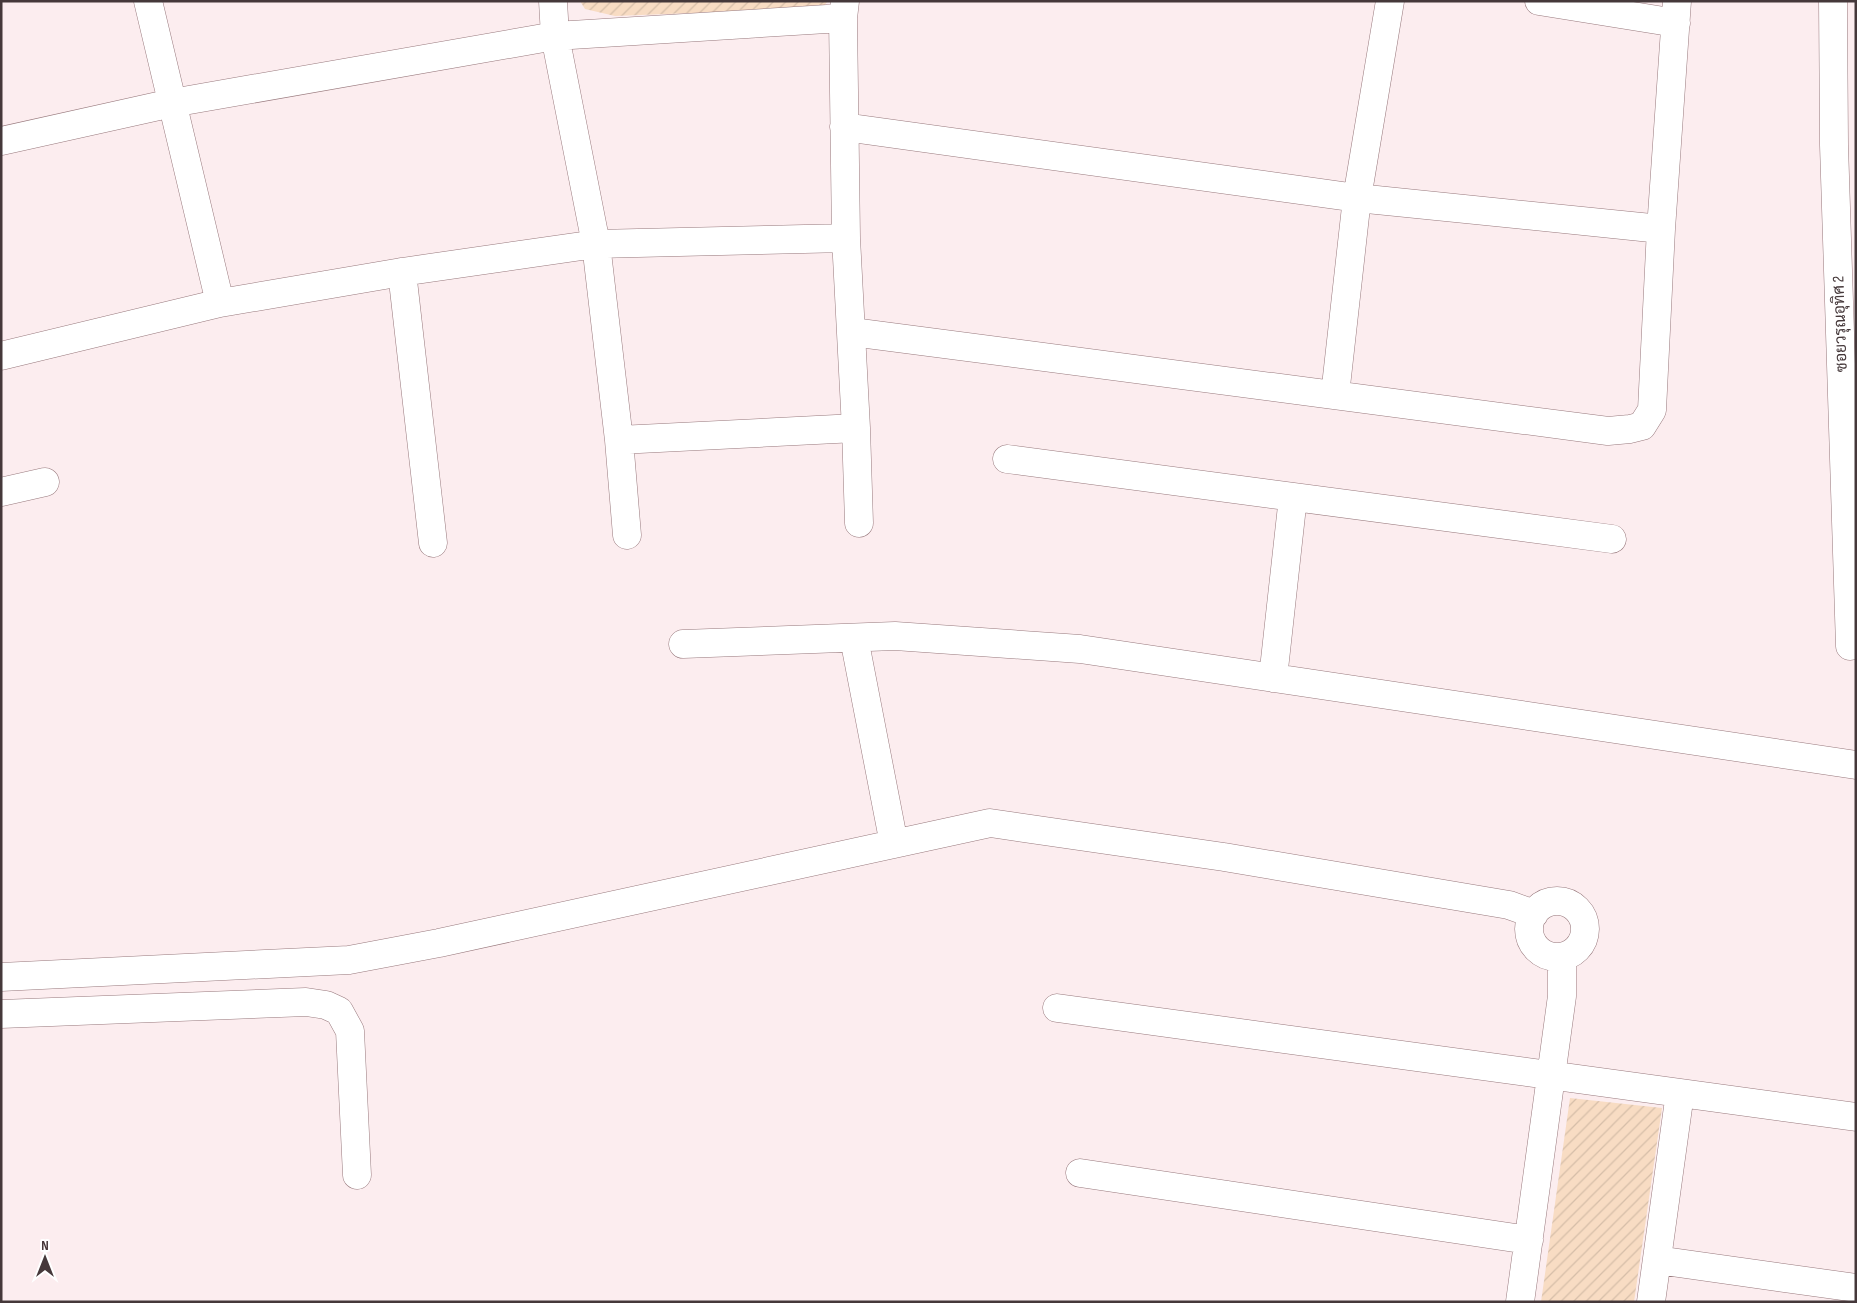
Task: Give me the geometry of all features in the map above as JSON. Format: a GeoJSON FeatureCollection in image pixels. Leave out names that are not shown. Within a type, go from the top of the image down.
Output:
{"type":"FeatureCollection","features":[{"type":"Feature","properties":{"kind":"street"},"geometry":{"type":"LineString","coordinates":[[148,1],[220,303]]}},
{"type":"Feature","properties":{"kind":"street"},"geometry":{"type":"LineString","coordinates":[[553,1],[555,36],[596,244],[619,440],[627,535]]}},
{"type":"Feature","properties":{"kind":"street"},"geometry":{"type":"LineString","coordinates":[[1335,395],[1357,198],[1390,1]]}},
{"type":"Feature","properties":{"kind":"street"},"geometry":{"type":"LineString","coordinates":[[852,332],[1608,431],[1642,426],[1652,410],[1661,229],[1676,12],[1538,1]]}},
{"type":"Feature","properties":{"kind":"street","name":"ซอยวรุณอุทิศ 2"},"geometry":{"type":"LineString","coordinates":[[1832,1],[1834,145],[1850,646]]}},
{"type":"Feature","properties":{"kind":"street"},"geometry":{"type":"LineString","coordinates":[[1,141],[172,103],[555,36],[844,10],[846,238],[852,332],[859,523]]}},
{"type":"Feature","properties":{"kind":"street"},"geometry":{"type":"LineString","coordinates":[[844,128],[1357,198],[1661,229]]}},
{"type":"Feature","properties":{"kind":"street"},"geometry":{"type":"LineString","coordinates":[[1,356],[220,303],[402,272],[596,244],[846,238]]}},
{"type":"Feature","properties":{"kind":"street"},"geometry":{"type":"LineString","coordinates":[[402,272],[433,543]]}},
{"type":"Feature","properties":{"kind":"street"},"geometry":{"type":"LineString","coordinates":[[619,440],[856,428]]}},
{"type":"Feature","properties":{"kind":"street"},"geometry":{"type":"LineString","coordinates":[[1007,459],[1612,539]]}},
{"type":"Feature","properties":{"kind":"street"},"geometry":{"type":"LineString","coordinates":[[1,492],[44,482]]}},
{"type":"Feature","properties":{"kind":"street"},"geometry":{"type":"LineString","coordinates":[[1273,678],[1293,497]]}},
{"type":"Feature","properties":{"kind":"street"},"geometry":{"type":"LineString","coordinates":[[683,644],[895,636],[1080,649],[1856,765]]}},
{"type":"Feature","properties":{"kind":"street"},"geometry":{"type":"LineString","coordinates":[[854,638],[894,844]]}},
{"type":"Feature","properties":{"kind":"street"},"geometry":{"type":"LineString","coordinates":[[1,977],[350,960],[439,943],[990,823],[1253,862],[1508,905],[1534,914]]}},
{"type":"Feature","properties":{"kind":"street"},"geometry":{"type":"LineString","coordinates":[[1557,901],[1566,902],[1580,914],[1584,922],[1585,931],[1583,940],[1578,948],[1571,954],[1562,957],[1553,957],[1537,948],[1529,932],[1534,914],[1548,903],[1557,901]]}},
{"type":"Feature","properties":{"kind":"street"},"geometry":{"type":"LineString","coordinates":[[1520,1302],[1562,996],[1562,957]]}},
{"type":"Feature","properties":{"kind":"street"},"geometry":{"type":"LineString","coordinates":[[1,1014],[306,1002],[326,1005],[340,1011],[350,1031],[358,1175]]}},
{"type":"Feature","properties":{"kind":"street"},"geometry":{"type":"LineString","coordinates":[[1057,1008],[1856,1117]]}},
{"type":"Feature","properties":{"kind":"street"},"geometry":{"type":"LineString","coordinates":[[1651,1302],[1680,1093]]}},
{"type":"Feature","properties":{"kind":"street"},"geometry":{"type":"LineString","coordinates":[[1080,1173],[1529,1240]]}},
{"type":"Feature","properties":{"kind":"street"},"geometry":{"type":"LineString","coordinates":[[1657,1260],[1856,1288]]}},
{"type":"Feature","properties":{"kind":"shaded area"},"geometry":{"type":"Polygon","coordinates":[[[580,1],[828,1],[822,8],[615,16],[585,9],[580,1]]]}},
{"type":"Feature","properties":{"kind":"shaded area"},"geometry":{"type":"Polygon","coordinates":[[[1570,1098],[1662,1108],[1634,1302],[1541,1302],[1570,1098]]]}}]}
